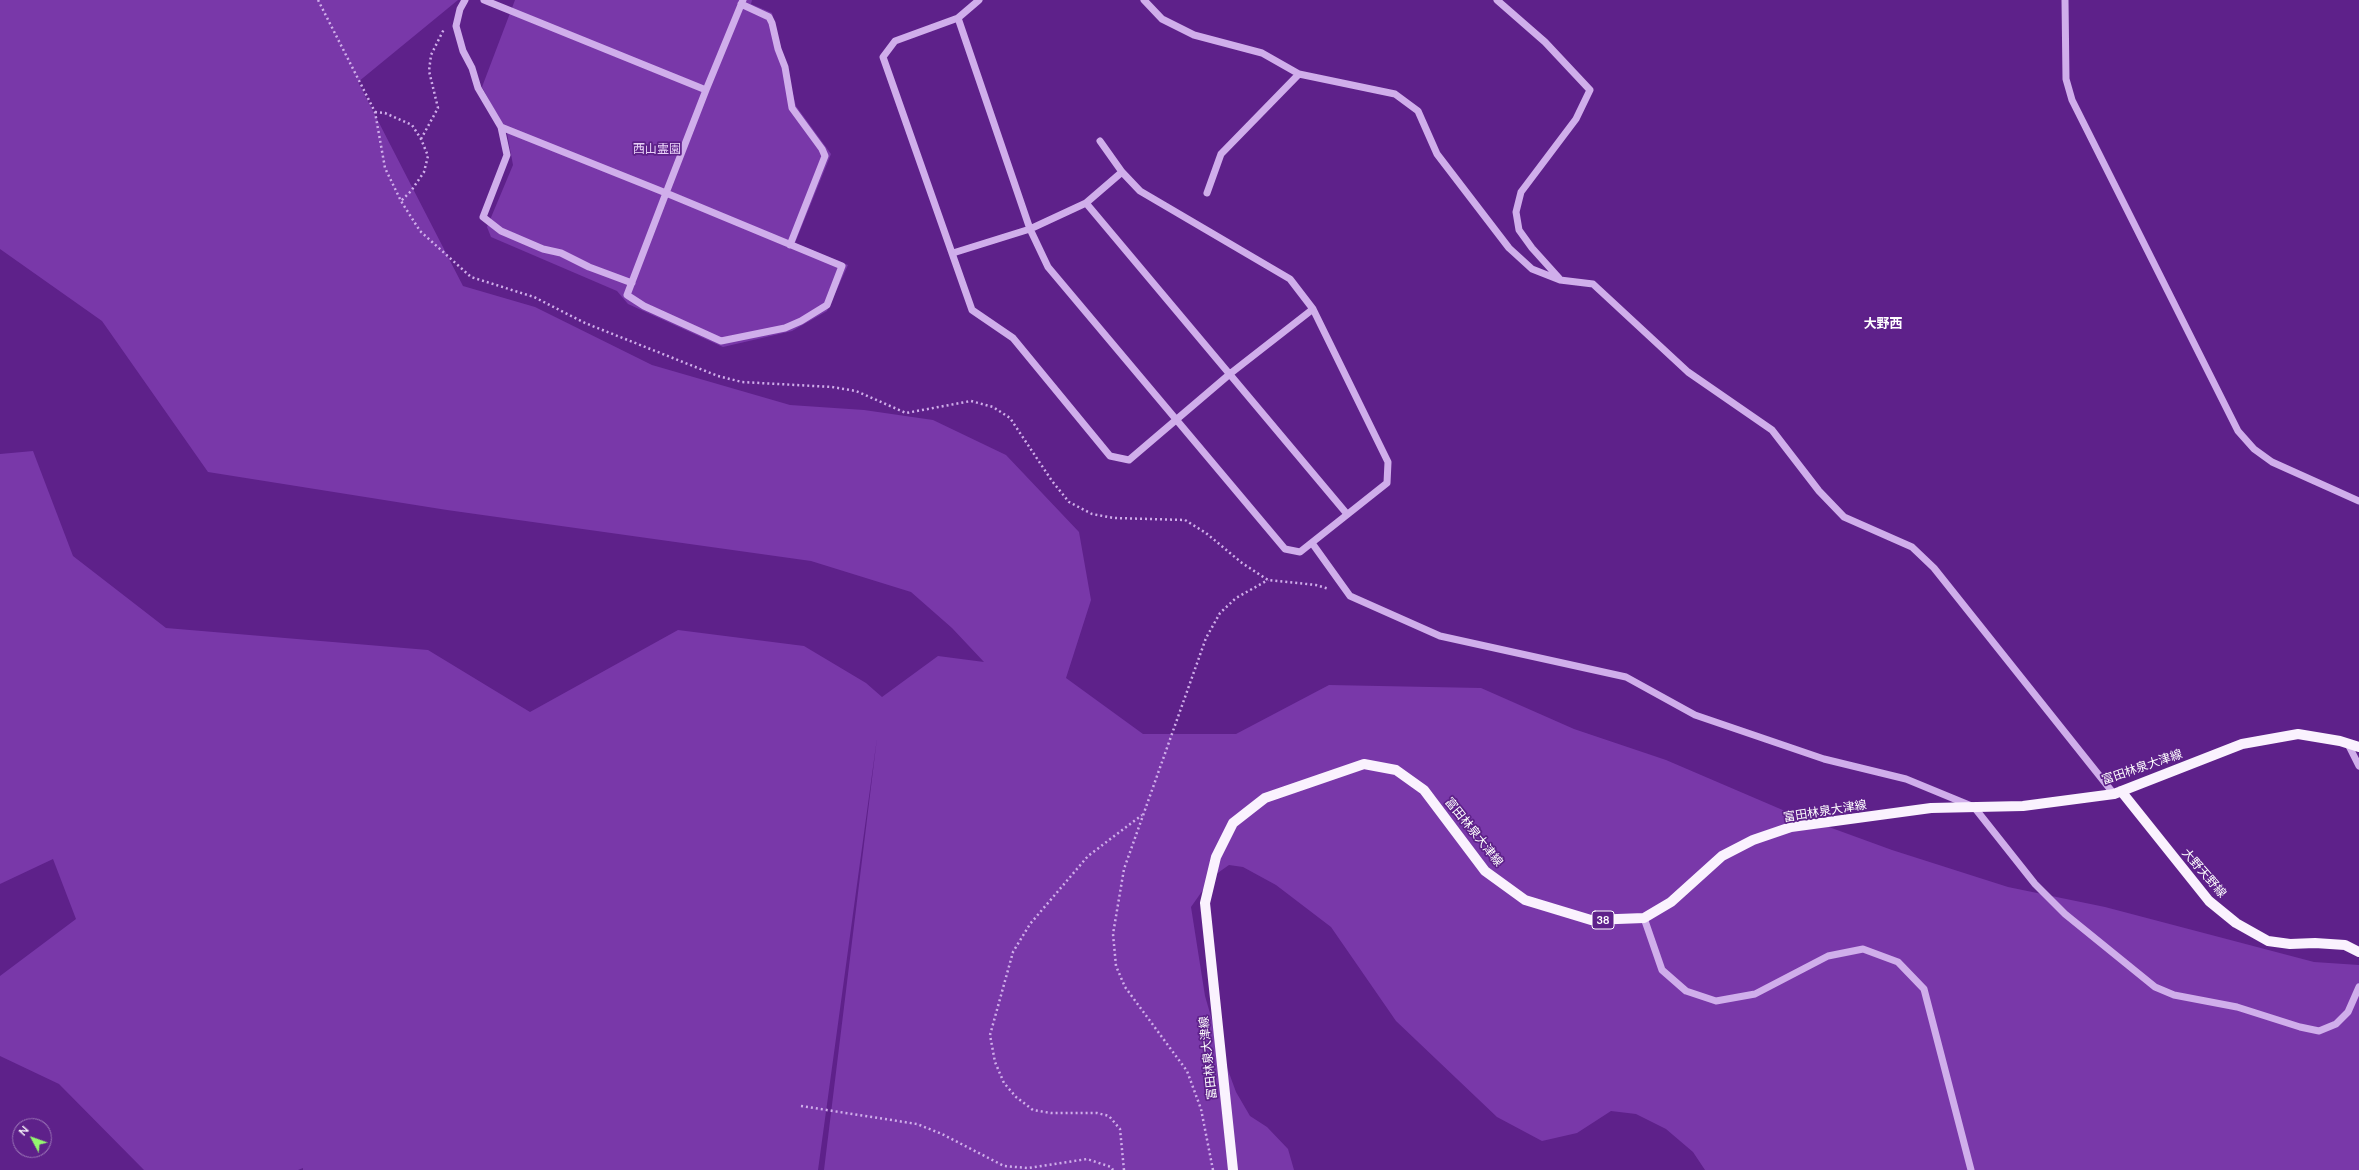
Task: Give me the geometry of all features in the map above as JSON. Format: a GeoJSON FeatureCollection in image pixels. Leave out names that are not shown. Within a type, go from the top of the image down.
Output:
{"type":"FeatureCollection","features":[{"type":"Feature","properties":{"kind":"main road","name":"富田林泉大津線"},"geometry":{"type":"LineString","coordinates":[[1233,1170],[1205,903],[1216,857],[1233,823],[1265,798],[1364,764],[1396,770],[1424,790],[1485,871],[1525,900],[1591,920],[1644,918],[1671,902],[1722,856],[1753,840],[1791,827],[1931,808],[2023,806],[2117,792],[2242,744],[2298,734],[2359,747]]}},
{"type":"Feature","properties":{"kind":"main road","name":"大野天野線"},"geometry":{"type":"LineString","coordinates":[[2117,792],[2209,901],[2236,923],[2268,941],[2290,944],[2315,943],[2344,946],[2359,952]]}},
{"type":"Feature","properties":{"kind":"street"},"geometry":{"type":"LineString","coordinates":[[465,0],[460,9],[456,26],[463,51],[472,68],[478,88],[500,127],[507,155],[483,217],[501,231],[543,249],[561,253],[589,267],[632,283]]}},
{"type":"Feature","properties":{"kind":"street"},"geometry":{"type":"LineString","coordinates":[[484,0],[706,90]]}},
{"type":"Feature","properties":{"kind":"street"},"geometry":{"type":"LineString","coordinates":[[979,0],[958,18],[895,41],[883,57],[972,310],[1012,338],[1110,456],[1129,460],[1231,373],[1313,309]]}},
{"type":"Feature","properties":{"kind":"street"},"geometry":{"type":"LineString","coordinates":[[1144,0],[1162,19],[1194,35],[1262,53],[1299,74],[1395,94],[1418,111],[1437,154],[1509,248],[1532,269],[1560,280],[1593,284],[1688,372],[1772,430],[1819,491],[1844,517],[1912,547],[1934,568],[2117,792]]}},
{"type":"Feature","properties":{"kind":"street"},"geometry":{"type":"LineString","coordinates":[[1497,0],[1545,42],[1590,90],[1576,119],[1521,192],[1516,212],[1519,230],[1532,248],[1560,280]]}},
{"type":"Feature","properties":{"kind":"street"},"geometry":{"type":"LineString","coordinates":[[2065,0],[2066,79],[2072,100],[2238,431],[2254,449],[2272,462],[2359,501]]}},
{"type":"Feature","properties":{"kind":"street"},"geometry":{"type":"LineString","coordinates":[[500,127],[666,193],[790,245],[842,266],[827,305],[785,328],[721,340],[644,306],[627,295],[632,283],[666,193],[706,90],[742,2],[768,17],[772,23],[778,49],[786,67],[792,108],[822,149],[825,156],[790,245]]}},
{"type":"Feature","properties":{"kind":"street"},"geometry":{"type":"LineString","coordinates":[[958,18],[1030,229],[1048,267],[1175,420],[1285,549],[1300,552],[1387,483],[1388,462],[1313,309],[1290,279],[1140,191],[1122,172],[1100,141]]}},
{"type":"Feature","properties":{"kind":"street"},"geometry":{"type":"LineString","coordinates":[[1207,193],[1221,154],[1299,74]]}},
{"type":"Feature","properties":{"kind":"street"},"geometry":{"type":"LineString","coordinates":[[953,253],[1030,229],[1086,203],[1122,172]]}},
{"type":"Feature","properties":{"kind":"street"},"geometry":{"type":"LineString","coordinates":[[1086,203],[1231,373],[1347,514]]}},
{"type":"Feature","properties":{"kind":"street"},"geometry":{"type":"LineString","coordinates":[[1312,542],[1350,596],[1440,636],[1626,677],[1695,715],[1824,759],[1906,779],[1974,807],[2035,884],[2065,914],[2155,987],[2174,995],[2237,1007],[2300,1027],[2320,1031],[2336,1024],[2348,1012],[2359,987]]}},
{"type":"Feature","properties":{"kind":"street"},"geometry":{"type":"LineString","coordinates":[[2348,744],[2359,766]]}},
{"type":"Feature","properties":{"kind":"street"},"geometry":{"type":"LineString","coordinates":[[1644,918],[1662,970],[1686,991],[1716,1001],[1755,994],[1828,956],[1863,949],[1898,962],[1924,989],[1971,1170]]}},
{"type":"Feature","properties":{"kind":"path"},"geometry":{"type":"LineString","coordinates":[[421,139],[438,108],[429,72],[431,55],[445,27]]}},
{"type":"Feature","properties":{"kind":"path"},"geometry":{"type":"LineString","coordinates":[[375,112],[385,113],[412,126],[421,139],[428,156],[424,172],[411,191],[401,201]]}},
{"type":"Feature","properties":{"kind":"path"},"geometry":{"type":"LineString","coordinates":[[1213,1170],[1201,1109],[1187,1072],[1125,987],[1116,966],[1113,934],[1124,869],[1206,638],[1220,613],[1236,598],[1268,580],[1316,585],[1350,596]]}},
{"type":"Feature","properties":{"kind":"path"},"geometry":{"type":"LineString","coordinates":[[1124,1170],[1120,1129],[1109,1116],[1096,1113],[1051,1113],[1033,1110],[1016,1097],[1004,1083],[995,1062],[990,1035],[1013,952],[1030,924],[1088,856],[1142,815]]}},
{"type":"Feature","properties":{"kind":"path"},"geometry":{"type":"LineString","coordinates":[[801,1106],[917,1124],[942,1134],[1004,1166],[1028,1168],[1087,1159],[1111,1167],[1113,1170]]}},
{"type":"Feature","properties":{"kind":"green space"},"geometry":{"type":"Polygon","coordinates":[[[0,0],[458,0],[358,82],[463,286],[535,307],[652,365],[790,405],[864,410],[933,420],[1006,455],[1079,532],[1091,600],[1066,678],[1143,734],[1236,734],[1329,685],[1481,688],[1574,729],[1666,760],[1785,811],[1892,850],[2008,887],[2105,907],[2314,962],[2359,965],[2359,1170],[1705,1170],[1693,1152],[1666,1129],[1636,1114],[1611,1111],[1577,1133],[1542,1141],[1497,1117],[1396,1021],[1331,927],[1276,885],[1243,867],[1229,865],[1212,877],[1191,907],[1205,996],[1221,1051],[1236,1092],[1250,1116],[1267,1127],[1288,1149],[1294,1170],[824,1170],[877,738],[818,1170],[303,1170],[303,1168],[298,1170],[144,1170],[59,1084],[0,1056],[0,976],[76,919],[53,859],[0,884],[0,454],[33,451],[73,556],[166,628],[428,650],[530,712],[678,630],[804,646],[866,683],[882,697],[938,656],[984,662],[952,628],[911,592],[811,561],[447,510],[208,472],[102,321],[0,249],[0,0]]]}},
{"type":"Feature","properties":{"kind":"green space","name":"西山霊園"},"geometry":{"type":"Polygon","coordinates":[[[515,0],[752,0],[751,4],[772,13],[796,106],[831,154],[795,243],[848,265],[827,311],[792,331],[723,347],[628,304],[617,291],[491,237],[487,227],[513,165],[507,133],[482,87],[515,0]]]}},
{"type":"Feature","properties":{"kind":"district","name":"大野西"},"geometry":{"type":"Point","coordinates":[1883,324]}}]}
